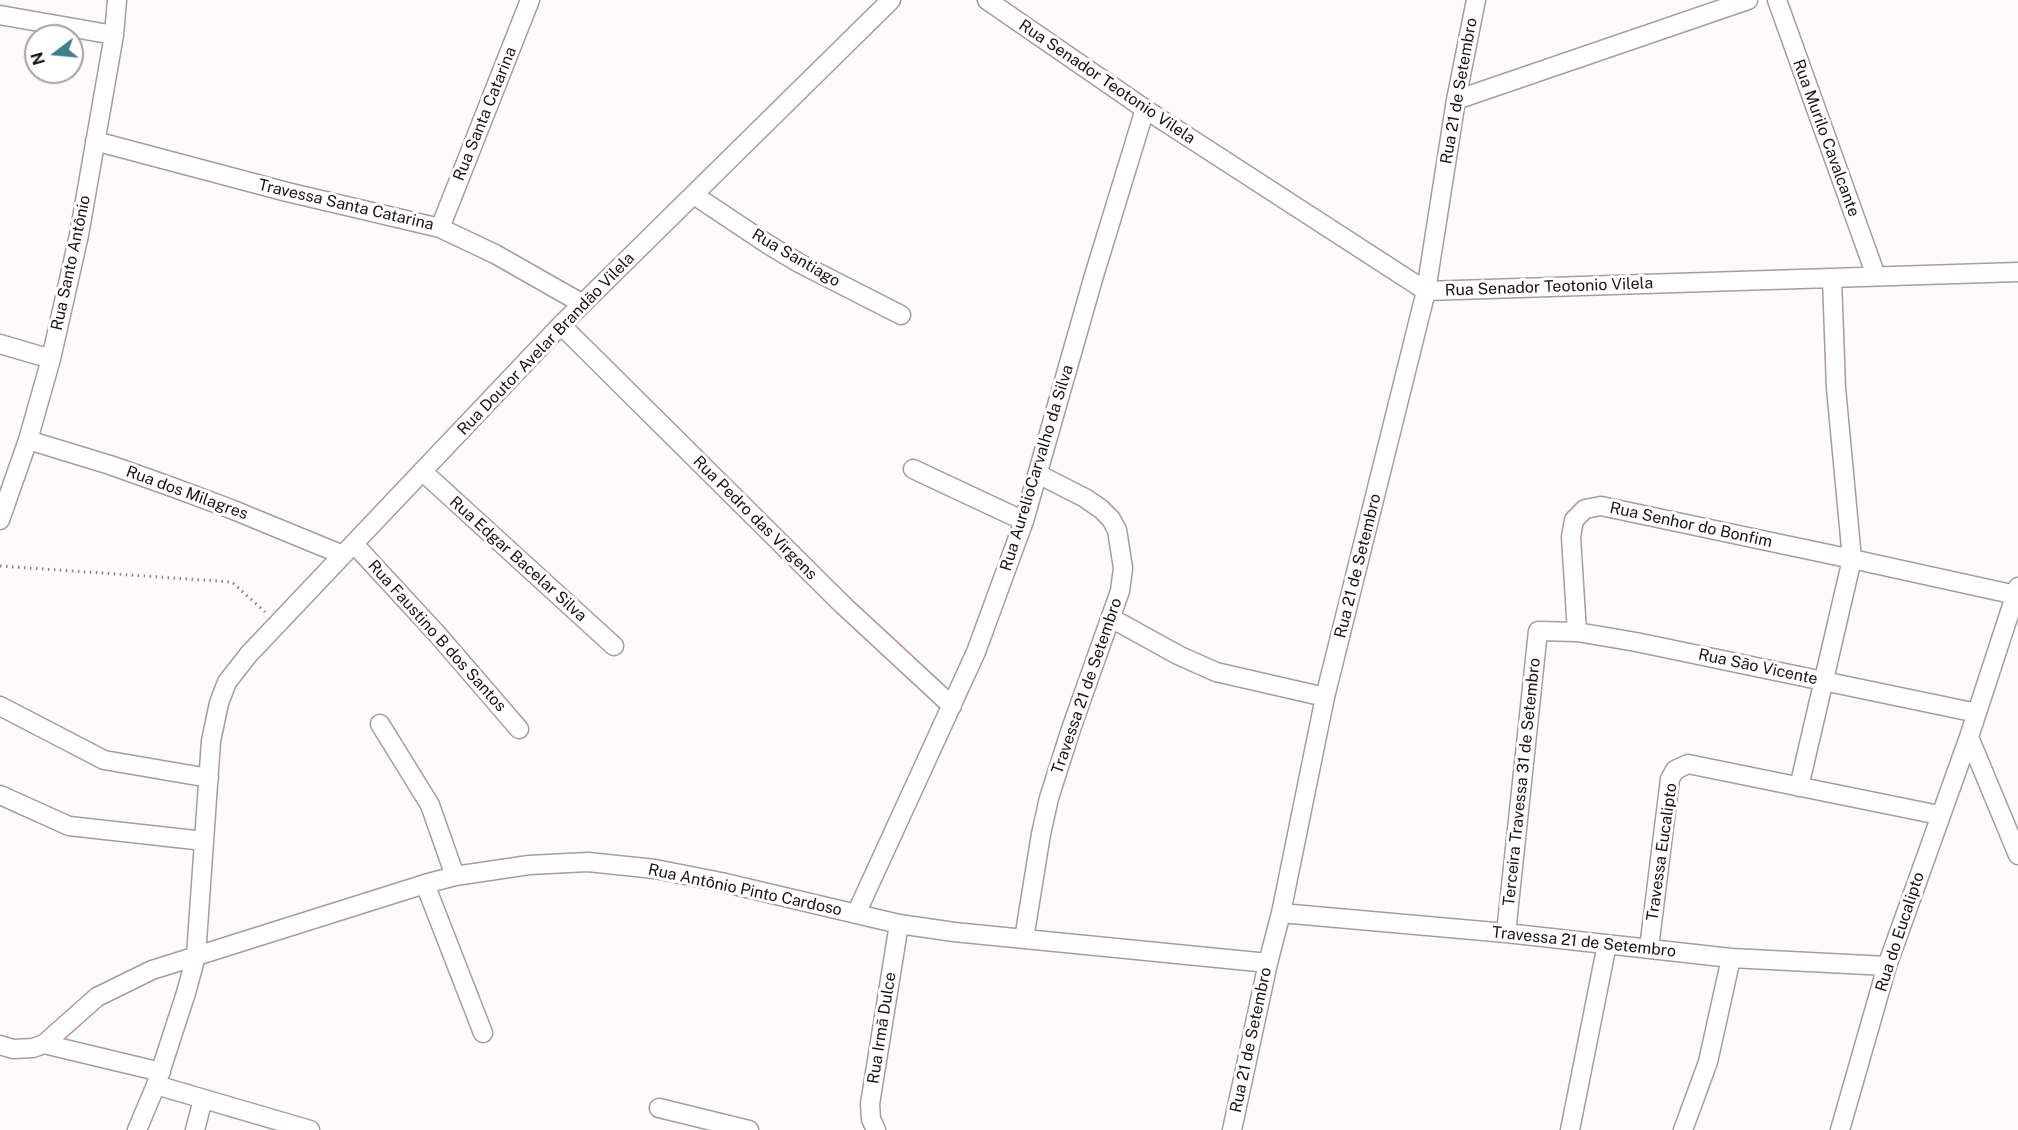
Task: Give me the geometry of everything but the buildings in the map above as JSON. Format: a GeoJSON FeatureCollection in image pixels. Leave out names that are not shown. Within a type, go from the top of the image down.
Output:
{"type":"FeatureCollection","features":[{"type":"Feature","properties":{"kind":"street","name":"Rua Santo Antônio"},"geometry":{"type":"LineString","coordinates":[[0,520],[28,440],[51,359],[79,234],[114,35],[117,0]]}},
{"type":"Feature","properties":{"kind":"street","name":"Rua Santa Catarina"},"geometry":{"type":"LineString","coordinates":[[440,228],[530,0]]}},
{"type":"Feature","properties":{"kind":"street","name":"Rua Doutor Avelar Brandão Vilela"},"geometry":{"type":"LineString","coordinates":[[137,1130],[158,1079],[196,956],[211,741],[219,703],[227,682],[249,654],[561,326],[891,0]]}},
{"type":"Feature","properties":{"kind":"street","name":"Rua Senador Teotonio Vilela"},"geometry":{"type":"LineString","coordinates":[[987,0],[1145,109],[1426,291],[2018,272]]}},
{"type":"Feature","properties":{"kind":"street","name":"Rua 21 de Setembro"},"geometry":{"type":"LineString","coordinates":[[1232,1130],[1281,913],[1325,697],[1426,291],[1456,100],[1476,0]]}},
{"type":"Feature","properties":{"kind":"street"},"geometry":{"type":"LineString","coordinates":[[1456,100],[1748,0]]}},
{"type":"Feature","properties":{"kind":"street","name":"Rua Murilo Cavalcante"},"geometry":{"type":"LineString","coordinates":[[1777,0],[1876,276]]}},
{"type":"Feature","properties":{"kind":"street"},"geometry":{"type":"LineString","coordinates":[[0,15],[114,35]]}},
{"type":"Feature","properties":{"kind":"street","name":"Rua AurelioCarvalho da Silva"},"geometry":{"type":"LineString","coordinates":[[856,914],[976,652],[1024,521],[1093,279],[1145,109]]}},
{"type":"Feature","properties":{"kind":"street","name":"Travessa Santa Catarina"},"geometry":{"type":"LineString","coordinates":[[95,141],[287,192],[440,228],[495,255],[583,304]]}},
{"type":"Feature","properties":{"kind":"street","name":"Rua Santiago"},"geometry":{"type":"LineString","coordinates":[[694,195],[799,263],[901,315]]}},
{"type":"Feature","properties":{"kind":"street"},"geometry":{"type":"LineString","coordinates":[[1832,279],[1836,388],[1852,559],[1799,787],[1939,816]]}},
{"type":"Feature","properties":{"kind":"street","name":"Rua Pedro das Virgens"},"geometry":{"type":"LineString","coordinates":[[561,326],[795,558],[952,706]]}},
{"type":"Feature","properties":{"kind":"street"},"geometry":{"type":"LineString","coordinates":[[0,344],[51,359]]}},
{"type":"Feature","properties":{"kind":"street","name":"Rua dos Milagres"},"geometry":{"type":"LineString","coordinates":[[28,440],[110,465],[348,550]]}},
{"type":"Feature","properties":{"kind":"street"},"geometry":{"type":"LineString","coordinates":[[913,469],[1024,521]]}},
{"type":"Feature","properties":{"kind":"street","name":"Rua Edgar Bacelar Silva"},"geometry":{"type":"LineString","coordinates":[[422,471],[614,646]]}},
{"type":"Feature","properties":{"kind":"street","name":"Travessa 21 de Setembro"},"geometry":{"type":"LineString","coordinates":[[1023,939],[1049,798],[1089,678],[1112,618],[1120,591],[1123,568],[1118,530],[1111,519],[1101,509],[1038,474]]}},
{"type":"Feature","properties":{"kind":"street","name":"Rua Senhor do Bonfim"},"geometry":{"type":"LineString","coordinates":[[1577,632],[1571,537],[1574,520],[1584,509],[1601,507],[2017,591]]}},
{"type":"Feature","properties":{"kind":"street","name":"Rua Faustino B dos Santos"},"geometry":{"type":"LineString","coordinates":[[348,550],[438,635],[519,729]]}},
{"type":"Feature","properties":{"kind":"street","name":"Rua do Eucalipto"},"geometry":{"type":"LineString","coordinates":[[1840,1130],[1887,966],[1969,737],[2017,591]]}},
{"type":"Feature","properties":{"kind":"street"},"geometry":{"type":"LineString","coordinates":[[1112,618],[1178,655],[1216,672],[1325,697]]}},
{"type":"Feature","properties":{"kind":"street","name":"Rua São Vicente"},"geometry":{"type":"LineString","coordinates":[[1538,631],[1577,632],[1715,657],[1977,712]]}},
{"type":"Feature","properties":{"kind":"street","name":"Terceira Travessa 31 de Setembro"},"geometry":{"type":"LineString","coordinates":[[1506,933],[1538,631]]}},
{"type":"Feature","properties":{"kind":"street"},"geometry":{"type":"LineString","coordinates":[[0,706],[104,760],[208,778]]}},
{"type":"Feature","properties":{"kind":"street"},"geometry":{"type":"LineString","coordinates":[[380,724],[430,805],[455,876]]}},
{"type":"Feature","properties":{"kind":"street"},"geometry":{"type":"LineString","coordinates":[[1969,737],[2018,855]]}},
{"type":"Feature","properties":{"kind":"street","name":"Travessa Eucalipto"},"geometry":{"type":"LineString","coordinates":[[1649,948],[1670,779],[1676,770],[1688,764],[1799,787]]}},
{"type":"Feature","properties":{"kind":"street"},"geometry":{"type":"LineString","coordinates":[[0,795],[69,826],[204,841]]}},
{"type":"Feature","properties":{"kind":"street","name":"Rua Antônio Pinto Cardoso"},"geometry":{"type":"LineString","coordinates":[[44,1044],[97,997],[152,970],[425,884],[455,876],[529,865],[588,862],[655,869],[721,882],[899,924],[1023,939],[1268,963]]}},
{"type":"Feature","properties":{"kind":"street"},"geometry":{"type":"LineString","coordinates":[[425,884],[483,1033]]}},
{"type":"Feature","properties":{"kind":"street","name":"Travessa 21 de Setembro"},"geometry":{"type":"LineString","coordinates":[[1281,913],[1506,933],[1731,958],[1887,966]]}},
{"type":"Feature","properties":{"kind":"street","name":"Rua Irmã Dulce"},"geometry":{"type":"LineString","coordinates":[[876,1130],[871,1119],[870,1104],[899,924]]}},
{"type":"Feature","properties":{"kind":"street"},"geometry":{"type":"LineString","coordinates":[[1570,1130],[1607,944]]}},
{"type":"Feature","properties":{"kind":"street"},"geometry":{"type":"LineString","coordinates":[[1683,1130],[1708,1062],[1731,958]]}},
{"type":"Feature","properties":{"kind":"street"},"geometry":{"type":"LineString","coordinates":[[0,1045],[13,1049],[33,1048],[44,1044],[158,1079],[204,1099],[310,1130]]}},
{"type":"Feature","properties":{"kind":"street"},"geometry":{"type":"LineString","coordinates":[[195,1130],[204,1099]]}},
{"type":"Feature","properties":{"kind":"street"},"geometry":{"type":"LineString","coordinates":[[658,1108],[708,1125],[749,1130]]}},
{"type":"Feature","properties":{"kind":"path"},"geometry":{"type":"LineString","coordinates":[[0,566],[232,582],[278,624]]}}]}
